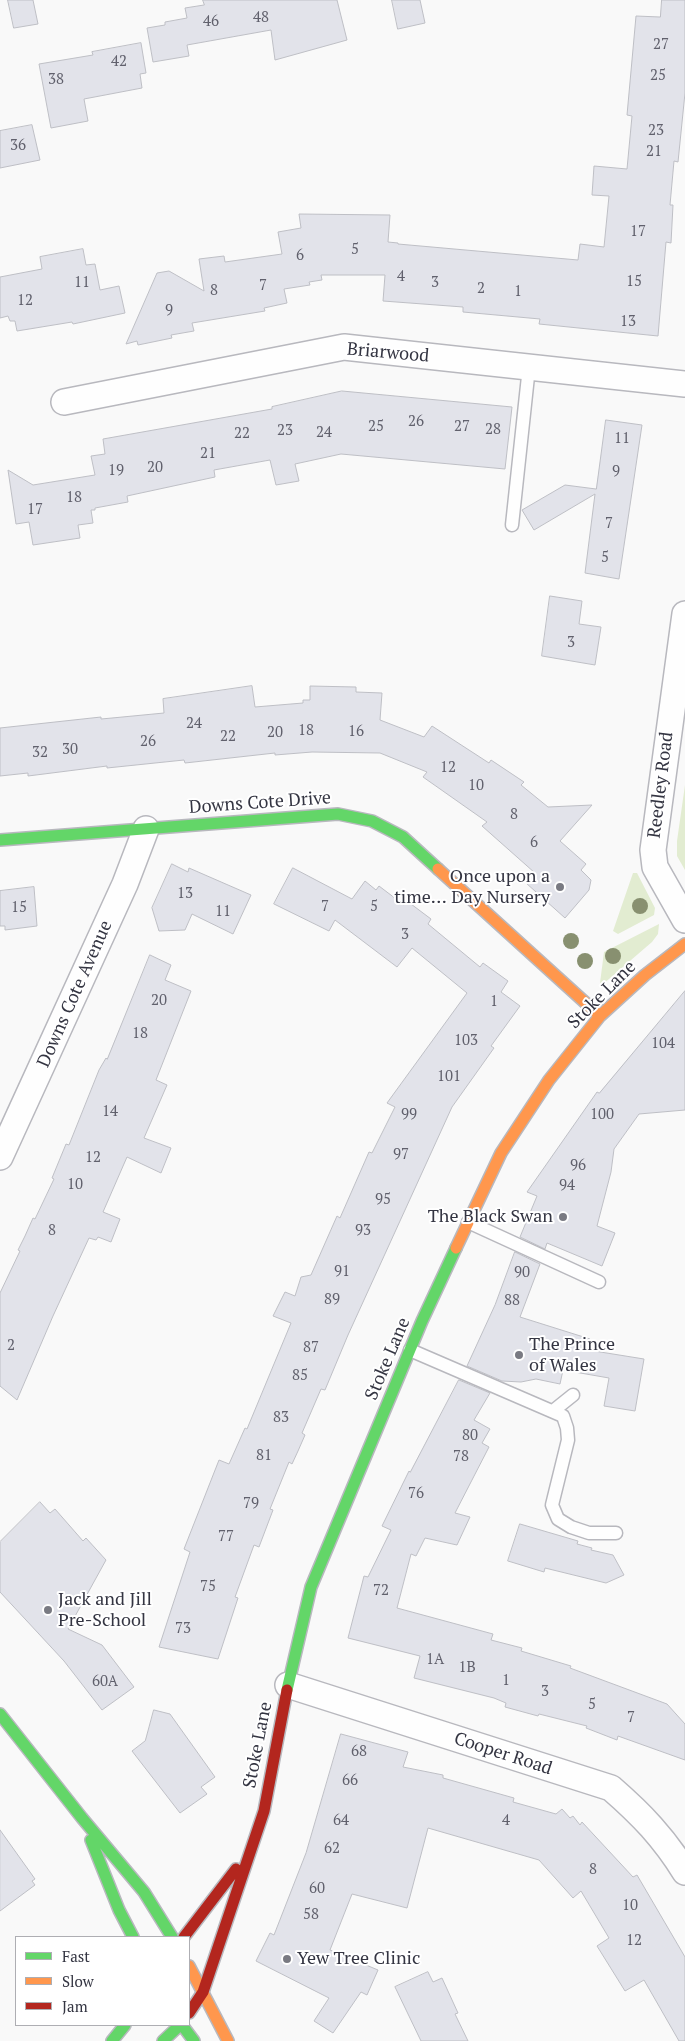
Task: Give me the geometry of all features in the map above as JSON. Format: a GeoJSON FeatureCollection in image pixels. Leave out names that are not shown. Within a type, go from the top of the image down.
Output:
{"type":"FeatureCollection","features":[{"type":"Feature","properties":{"kind":"street","name":"Briarwood"},"geometry":{"type":"LineString","coordinates":[[64,402],[344,347],[685,384]]}},
{"type":"Feature","properties":{"kind":"street","name":"Reedley Road"},"geometry":{"type":"LineString","coordinates":[[685,614],[653,850],[655,868],[685,920]]}},
{"type":"Feature","properties":{"kind":"street","name":"Downs Cote Drive"},"geometry":{"type":"LineString","coordinates":[[0,840],[338,814],[372,821],[403,837],[600,1016]]}},
{"type":"Feature","properties":{"kind":"street","name":"Downs Cote Avenue"},"geometry":{"type":"LineString","coordinates":[[0,1157],[125,884],[146,828]]}},
{"type":"Feature","properties":{"kind":"street","name":"Stoke Lane"},"geometry":{"type":"LineString","coordinates":[[190,2012],[203,1992],[264,1811],[288,1685],[311,1587],[410,1350],[468,1222],[501,1153],[549,1080],[600,1016],[645,975],[685,944]]}},
{"type":"Feature","properties":{"kind":"street","name":"Cooper Road"},"geometry":{"type":"LineString","coordinates":[[288,1685],[611,1788],[642,1814],[670,1848],[685,1872]]}},
{"type":"Feature","properties":{"kind":"street"},"geometry":{"type":"LineString","coordinates":[[0,1714],[82,1818],[144,1892],[171,1936]]}},
{"type":"Feature","properties":{"kind":"street"},"geometry":{"type":"LineString","coordinates":[[82,1818],[118,1910],[133,1936]]}},
{"type":"Feature","properties":{"kind":"street","name":"Stoke Lane"},"geometry":{"type":"LineString","coordinates":[[185,1936],[248,1854]]}},
{"type":"Feature","properties":{"kind":"street"},"geometry":{"type":"LineString","coordinates":[[190,1968],[228,2041]]}},
{"type":"Feature","properties":{"kind":"street"},"geometry":{"type":"LineString","coordinates":[[112,2041],[125,2026]]}},
{"type":"Feature","properties":{"kind":"street"},"geometry":{"type":"LineString","coordinates":[[163,2041],[180,2026]]}},
{"type":"Feature","properties":{"kind":"street"},"geometry":{"type":"LineString","coordinates":[[182,2026],[194,2041]]}},
{"type":"Feature","properties":{"kind":"lane"},"geometry":{"type":"LineString","coordinates":[[512,525],[529,367]]}},
{"type":"Feature","properties":{"kind":"lane"},"geometry":{"type":"LineString","coordinates":[[468,1222],[600,1282]]}},
{"type":"Feature","properties":{"kind":"lane"},"geometry":{"type":"LineString","coordinates":[[410,1350],[563,1416],[568,1440],[552,1505],[558,1519],[571,1527],[589,1533],[616,1533]]}},
{"type":"Feature","properties":{"kind":"lane"},"geometry":{"type":"LineString","coordinates":[[553,1411],[574,1395]]}},
{"type":"Feature","properties":{"kind":"green space"},"geometry":{"type":"Polygon","coordinates":[[[685,785],[685,870],[677,856],[677,841],[685,785]]]}},
{"type":"Feature","properties":{"kind":"green space"},"geometry":{"type":"Polygon","coordinates":[[[633,873],[637,873],[655,908],[654,915],[618,934],[613,931],[633,873]]]}},
{"type":"Feature","properties":{"kind":"green space"},"geometry":{"type":"Polygon","coordinates":[[[659,924],[658,934],[652,942],[602,985],[600,983],[604,952],[659,924]]]}},
{"type":"Feature","properties":{"kind":"building"},"geometry":{"type":"Polygon","coordinates":[[[8,0],[33,0],[38,24],[14,28],[8,0]]]}},
{"type":"Feature","properties":{"kind":"building"},"geometry":{"type":"Polygon","coordinates":[[[203,0],[337,0],[347,40],[275,60],[271,30],[187,45],[189,56],[153,62],[147,28],[187,18],[185,8],[204,5],[203,0]]]}},
{"type":"Feature","properties":{"kind":"building"},"geometry":{"type":"Polygon","coordinates":[[[392,0],[420,0],[425,23],[398,29],[392,0]]]}},
{"type":"Feature","properties":{"kind":"building"},"geometry":{"type":"Polygon","coordinates":[[[662,0],[685,0],[685,93],[678,162],[674,161],[670,205],[673,205],[671,243],[666,242],[658,336],[539,324],[540,319],[463,312],[463,307],[383,301],[385,275],[321,275],[322,280],[309,282],[310,285],[284,289],[287,303],[264,308],[265,311],[192,323],[194,331],[171,335],[172,338],[138,345],[137,341],[126,344],[157,273],[169,271],[204,291],[199,259],[224,256],[225,262],[282,254],[278,232],[301,228],[299,214],[390,215],[388,242],[398,244],[578,260],[580,244],[604,247],[609,196],[592,195],[594,166],[627,169],[632,116],[627,115],[636,16],[660,17],[662,0]]]}},
{"type":"Feature","properties":{"kind":"building"},"geometry":{"type":"Polygon","coordinates":[[[141,43],[146,73],[140,74],[142,88],[84,99],[88,121],[51,128],[39,64],[93,55],[92,52],[141,43]]]}},
{"type":"Feature","properties":{"kind":"building"},"geometry":{"type":"Polygon","coordinates":[[[32,125],[40,160],[0,168],[0,131],[32,125]]]}},
{"type":"Feature","properties":{"kind":"building"},"geometry":{"type":"Polygon","coordinates":[[[83,249],[86,265],[95,264],[100,290],[119,286],[125,313],[73,324],[72,322],[17,331],[15,321],[10,321],[8,316],[0,318],[0,277],[42,269],[40,257],[83,249]]]}},
{"type":"Feature","properties":{"kind":"building"},"geometry":{"type":"Polygon","coordinates":[[[342,391],[512,407],[505,469],[341,454],[295,464],[299,481],[276,485],[270,460],[214,470],[215,477],[127,496],[128,502],[95,508],[95,510],[91,510],[93,523],[78,525],[80,538],[33,545],[29,522],[16,524],[8,470],[33,485],[95,475],[91,456],[105,454],[103,439],[272,409],[272,407],[342,391]]]}},
{"type":"Feature","properties":{"kind":"building"},"geometry":{"type":"Polygon","coordinates":[[[606,420],[642,425],[619,579],[585,573],[595,494],[534,530],[522,510],[565,485],[596,489],[606,420]]]}},
{"type":"Feature","properties":{"kind":"building"},"geometry":{"type":"Polygon","coordinates":[[[550,596],[582,601],[579,624],[601,627],[595,665],[542,656],[550,596]]]}},
{"type":"Feature","properties":{"kind":"building"},"geometry":{"type":"Polygon","coordinates":[[[252,686],[255,707],[303,703],[303,700],[310,700],[310,686],[356,687],[356,692],[382,693],[380,720],[424,737],[432,726],[489,763],[491,760],[524,782],[521,785],[548,807],[592,805],[560,841],[586,864],[581,870],[591,880],[589,890],[565,918],[526,883],[535,873],[482,826],[487,822],[423,777],[427,772],[380,753],[312,752],[275,755],[275,753],[185,763],[184,760],[107,768],[107,766],[28,776],[28,773],[0,776],[0,728],[101,717],[101,719],[164,713],[163,699],[252,686]]]}},
{"type":"Feature","properties":{"kind":"building"},"geometry":{"type":"Polygon","coordinates":[[[172,864],[188,872],[189,868],[251,895],[233,934],[192,914],[185,930],[159,931],[152,908],[172,864]]]}},
{"type":"Feature","properties":{"kind":"building"},"geometry":{"type":"Polygon","coordinates":[[[293,868],[352,899],[365,881],[376,890],[379,886],[404,905],[407,901],[431,919],[428,924],[480,967],[483,963],[508,981],[501,992],[520,1006],[491,1046],[494,1048],[452,1107],[348,1335],[325,1390],[321,1389],[302,1433],[305,1435],[292,1464],[289,1462],[270,1509],[273,1510],[259,1547],[254,1545],[235,1597],[238,1598],[218,1659],[159,1647],[190,1552],[184,1549],[219,1460],[229,1464],[245,1428],[247,1429],[291,1323],[273,1316],[285,1292],[295,1296],[301,1277],[311,1275],[337,1216],[340,1218],[369,1152],[372,1153],[395,1107],[387,1103],[467,993],[412,948],[397,967],[335,920],[329,931],[274,904],[293,868]]]}},
{"type":"Feature","properties":{"kind":"building"},"geometry":{"type":"Polygon","coordinates":[[[34,887],[37,926],[5,930],[5,926],[0,926],[0,891],[34,887]]]}},
{"type":"Feature","properties":{"kind":"building"},"geometry":{"type":"Polygon","coordinates":[[[150,955],[171,965],[165,980],[191,991],[156,1080],[167,1085],[144,1138],[171,1148],[161,1173],[127,1157],[103,1212],[120,1219],[111,1242],[98,1237],[96,1240],[89,1238],[17,1400],[0,1386],[0,1293],[33,1218],[35,1219],[54,1179],[52,1178],[66,1144],[69,1145],[99,1070],[107,1059],[150,955]]]}},
{"type":"Feature","properties":{"kind":"building"},"geometry":{"type":"Polygon","coordinates":[[[685,991],[685,1110],[639,1114],[614,1149],[611,1172],[597,1226],[615,1233],[602,1266],[547,1243],[545,1249],[520,1237],[537,1196],[527,1192],[597,1092],[599,1093],[685,991]]]}},
{"type":"Feature","properties":{"kind":"building"},"geometry":{"type":"Polygon","coordinates":[[[515,1252],[540,1264],[520,1317],[590,1339],[588,1350],[644,1359],[635,1411],[604,1406],[609,1378],[563,1370],[560,1384],[536,1379],[521,1382],[502,1381],[467,1366],[495,1305],[515,1252]]]}},
{"type":"Feature","properties":{"kind":"building"},"geometry":{"type":"Polygon","coordinates":[[[459,1380],[490,1393],[474,1420],[490,1429],[482,1443],[489,1447],[455,1513],[470,1517],[457,1545],[425,1538],[416,1556],[411,1554],[397,1608],[493,1634],[491,1640],[522,1648],[521,1651],[571,1666],[570,1668],[667,1704],[685,1724],[685,1760],[618,1736],[617,1740],[586,1728],[587,1726],[505,1707],[506,1703],[494,1698],[414,1678],[420,1656],[348,1638],[364,1576],[368,1577],[391,1530],[382,1526],[409,1471],[459,1380]]]}},
{"type":"Feature","properties":{"kind":"building"},"geometry":{"type":"Polygon","coordinates":[[[40,1502],[50,1513],[55,1509],[83,1541],[86,1538],[106,1560],[68,1629],[102,1645],[134,1687],[102,1710],[64,1661],[0,1592],[0,1542],[40,1502]]]}},
{"type":"Feature","properties":{"kind":"building"},"geometry":{"type":"Polygon","coordinates":[[[520,1524],[578,1541],[577,1544],[592,1548],[591,1550],[613,1555],[624,1575],[606,1583],[545,1568],[544,1572],[508,1561],[520,1524]]]}},
{"type":"Feature","properties":{"kind":"building"},"geometry":{"type":"Polygon","coordinates":[[[154,1710],[170,1714],[215,1777],[201,1787],[207,1794],[180,1813],[132,1751],[145,1741],[154,1710]]]}},
{"type":"Feature","properties":{"kind":"building"},"geometry":{"type":"Polygon","coordinates":[[[341,1734],[408,1752],[403,1767],[443,1775],[443,1778],[514,1798],[513,1802],[556,1814],[562,1809],[570,1818],[573,1816],[580,1825],[582,1822],[633,1877],[637,1875],[685,1957],[685,2041],[679,2041],[644,1980],[625,1991],[597,1946],[609,1938],[581,1891],[573,1898],[539,1860],[428,1828],[407,1908],[352,1894],[330,1950],[378,1970],[367,1995],[361,1992],[333,2033],[314,2021],[329,1998],[256,1961],[270,1933],[274,1935],[306,1853],[341,1734]]]}},
{"type":"Feature","properties":{"kind":"building"},"geometry":{"type":"Polygon","coordinates":[[[0,1830],[35,1879],[32,1881],[35,1885],[0,1911],[0,1830]]]}},
{"type":"Feature","properties":{"kind":"building"},"geometry":{"type":"Polygon","coordinates":[[[428,1972],[433,1982],[442,1978],[458,2013],[455,2014],[468,2041],[421,2041],[395,1987],[428,1972]]]}},
{"type":"Feature","properties":{"kind":"traffic: fast"},"geometry":{"type":"LineString","coordinates":[[0,840],[338,814],[372,821],[403,837],[438,869]]}},
{"type":"Feature","properties":{"kind":"traffic: fast"},"geometry":{"type":"LineString","coordinates":[[287,1690],[311,1587],[422,1321],[456,1248]]}},
{"type":"Feature","properties":{"kind":"traffic: fast"},"geometry":{"type":"LineString","coordinates":[[0,1714],[82,1818],[144,1892],[171,1936]]}},
{"type":"Feature","properties":{"kind":"traffic: fast"},"geometry":{"type":"LineString","coordinates":[[91,1840],[119,1910],[132,1936]]}},
{"type":"Feature","properties":{"kind":"traffic: fast"},"geometry":{"type":"LineString","coordinates":[[112,2041],[124,2026]]}},
{"type":"Feature","properties":{"kind":"traffic: fast"},"geometry":{"type":"LineString","coordinates":[[163,2041],[179,2026]]}},
{"type":"Feature","properties":{"kind":"traffic: fast"},"geometry":{"type":"LineString","coordinates":[[183,2026],[194,2041]]}},
{"type":"Feature","properties":{"kind":"traffic: slow"},"geometry":{"type":"LineString","coordinates":[[438,869],[600,1016]]}},
{"type":"Feature","properties":{"kind":"traffic: slow"},"geometry":{"type":"LineString","coordinates":[[456,1248],[501,1153],[549,1080],[600,1016],[645,975],[685,944]]}},
{"type":"Feature","properties":{"kind":"traffic: slow"},"geometry":{"type":"LineString","coordinates":[[190,1968],[228,2041]]}},
{"type":"Feature","properties":{"kind":"traffic: jam"},"geometry":{"type":"LineString","coordinates":[[190,2012],[203,1992],[264,1811],[287,1690]]}},
{"type":"Feature","properties":{"kind":"traffic: jam"},"geometry":{"type":"LineString","coordinates":[[185,1936],[236,1869]]}},
{"type":"Feature","properties":{"kind":"place","name":"Once upon a time... Day Nursery"},"geometry":{"type":"Point","coordinates":[560,887]}},
{"type":"Feature","properties":{"kind":"place","name":"The Black Swan"},"geometry":{"type":"Point","coordinates":[563,1217]}},
{"type":"Feature","properties":{"kind":"place","name":"The Prince of Wales"},"geometry":{"type":"Point","coordinates":[519,1355]}},
{"type":"Feature","properties":{"kind":"place","name":"Jack and Jill Pre-School"},"geometry":{"type":"Point","coordinates":[48,1610]}},
{"type":"Feature","properties":{"kind":"place","name":"Yew Tree Clinic"},"geometry":{"type":"Point","coordinates":[287,1959]}}]}
